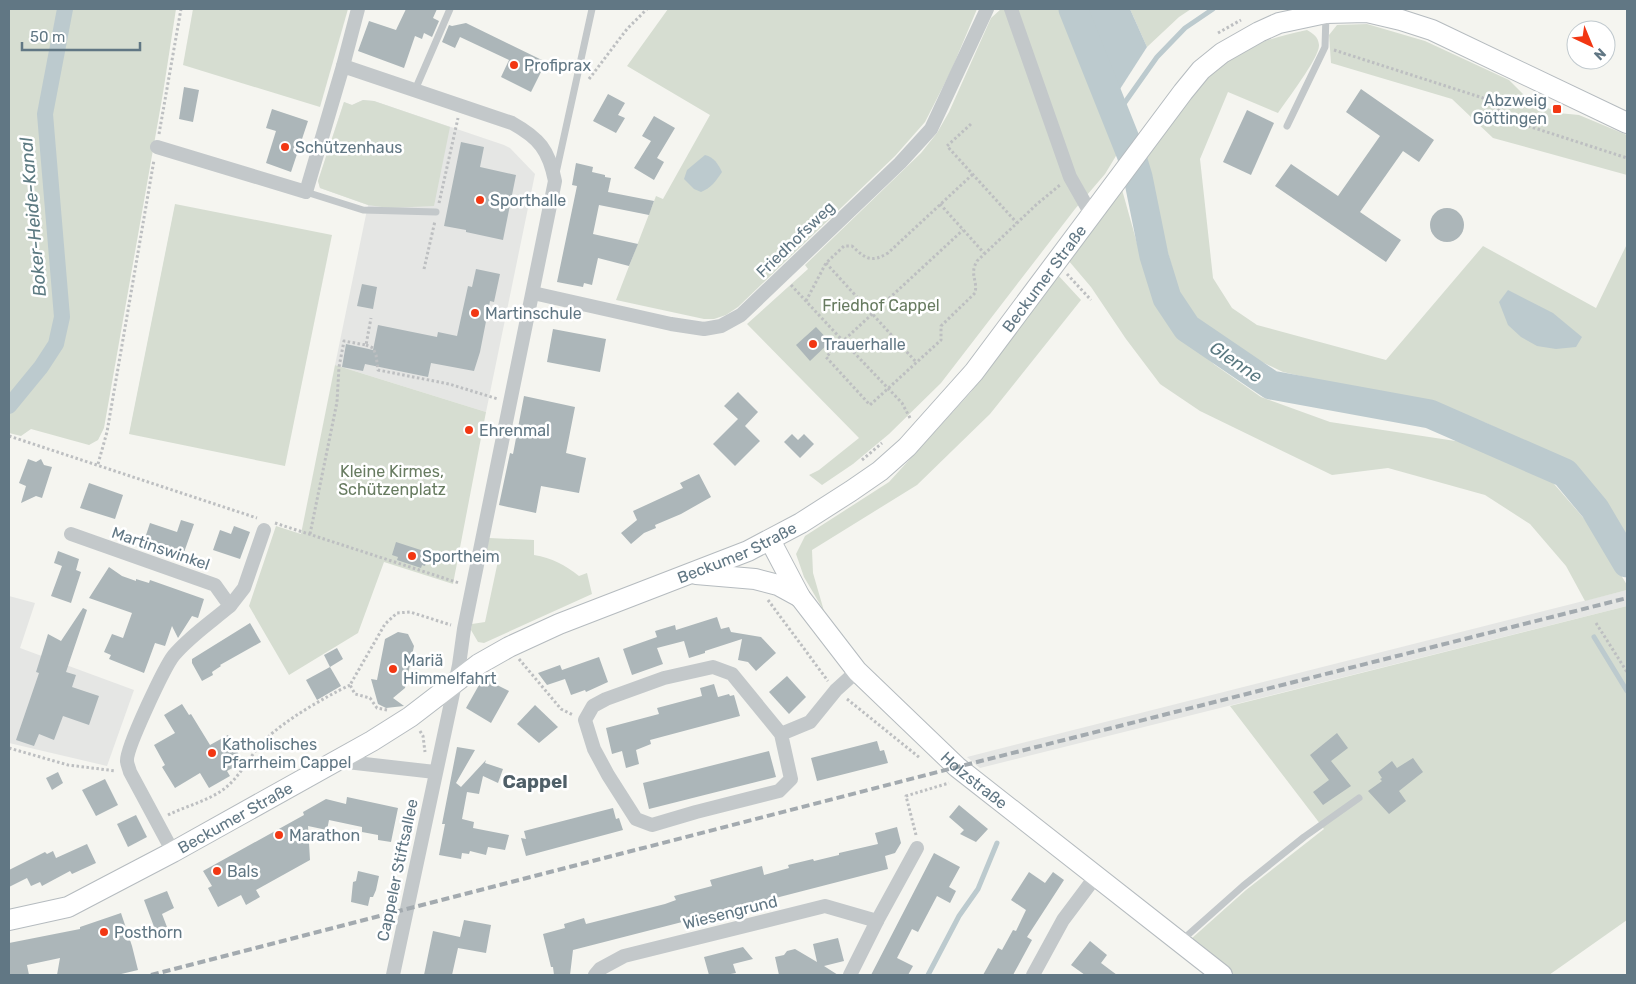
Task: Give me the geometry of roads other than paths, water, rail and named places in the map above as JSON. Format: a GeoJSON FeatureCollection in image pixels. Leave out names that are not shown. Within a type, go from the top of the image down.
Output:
{"type":"FeatureCollection","features":[{"type":"Feature","properties":{"kind":"main road","name":"Beckumer Straße"},"geometry":{"type":"LineString","coordinates":[[9,920],[68,907],[173,852],[338,761],[410,717],[479,664],[509,646],[559,624],[691,574],[770,540],[837,501],[880,471],[907,447],[974,372],[1162,118],[1201,70],[1222,53],[1259,32],[1279,23],[1326,11],[1368,12],[1401,20],[1432,30],[1627,123]]}},
{"type":"Feature","properties":{"kind":"main road","name":"Holzstraße"},"geometry":{"type":"LineString","coordinates":[[770,540],[800,597],[857,671],[957,767],[1222,975]]}},
{"type":"Feature","properties":{"kind":"main road"},"geometry":{"type":"LineString","coordinates":[[691,574],[755,578],[778,585],[800,597]]}},
{"type":"Feature","properties":{"kind":"street"},"geometry":{"type":"LineString","coordinates":[[157,147],[306,192],[344,66],[358,9]]}},
{"type":"Feature","properties":{"kind":"street","name":"Friedhofsweg"},"geometry":{"type":"LineString","coordinates":[[533,293],[671,324],[704,329],[721,326],[741,315],[900,163],[931,129],[986,9]]}},
{"type":"Feature","properties":{"kind":"street"},"geometry":{"type":"LineString","coordinates":[[1011,9],[1070,177],[1092,214]]}},
{"type":"Feature","properties":{"kind":"street","name":"Cappeler Stiftsallee"},"geometry":{"type":"LineString","coordinates":[[344,66],[512,123],[531,133],[546,152],[555,181],[472,585],[459,665],[392,975]]}},
{"type":"Feature","properties":{"kind":"street"},"geometry":{"type":"LineString","coordinates":[[173,852],[130,772],[127,760],[130,747],[172,657],[185,643],[230,606],[244,588],[264,530]]}},
{"type":"Feature","properties":{"kind":"street","name":"Martinswinkel"},"geometry":{"type":"LineString","coordinates":[[71,534],[215,585],[230,606]]}},
{"type":"Feature","properties":{"kind":"street"},"geometry":{"type":"LineString","coordinates":[[713,667],[732,674],[781,734],[791,779],[778,791],[652,825],[636,819],[594,749],[585,720],[593,706],[606,698],[664,678],[713,667]]}},
{"type":"Feature","properties":{"kind":"street"},"geometry":{"type":"LineString","coordinates":[[781,734],[810,722],[836,690],[857,671]]}},
{"type":"Feature","properties":{"kind":"street"},"geometry":{"type":"LineString","coordinates":[[338,761],[435,772]]}},
{"type":"Feature","properties":{"kind":"street"},"geometry":{"type":"LineString","coordinates":[[850,975],[917,848]]}},
{"type":"Feature","properties":{"kind":"street"},"geometry":{"type":"LineString","coordinates":[[1033,975],[1062,920],[1096,876]]}},
{"type":"Feature","properties":{"kind":"street","name":"Wiesengrund"},"geometry":{"type":"LineString","coordinates":[[595,975],[600,969],[624,956],[825,906],[877,921]]}},
{"type":"Feature","properties":{"kind":"lane"},"geometry":{"type":"LineString","coordinates":[[415,90],[450,9]]}},
{"type":"Feature","properties":{"kind":"lane","name":"Cappeler Stiftsallee"},"geometry":{"type":"LineString","coordinates":[[555,181],[592,9]]}},
{"type":"Feature","properties":{"kind":"lane"},"geometry":{"type":"LineString","coordinates":[[1287,126],[1325,47],[1326,11]]}},
{"type":"Feature","properties":{"kind":"lane"},"geometry":{"type":"LineString","coordinates":[[306,192],[363,210],[436,212]]}},
{"type":"Feature","properties":{"kind":"lane"},"geometry":{"type":"LineString","coordinates":[[1180,941],[1296,843],[1359,798]]}},
{"type":"Feature","properties":{"kind":"waterway","name":"Boker-Heide-Kanal"},"geometry":{"type":"LineString","coordinates":[[9,406],[41,367],[56,344],[62,317],[45,114],[65,9]]}},
{"type":"Feature","properties":{"kind":"waterway","name":"Glenne"},"geometry":{"type":"LineString","coordinates":[[1073,9],[1131,154],[1138,177],[1154,256],[1167,298],[1187,328],[1271,385],[1430,414],[1565,473],[1595,509],[1627,563]]}},
{"type":"Feature","properties":{"kind":"waterway"},"geometry":{"type":"LineString","coordinates":[[1116,115],[1157,57],[1185,28],[1213,9]]}},
{"type":"Feature","properties":{"kind":"waterway"},"geometry":{"type":"LineString","coordinates":[[1594,637],[1627,691]]}},
{"type":"Feature","properties":{"kind":"waterway"},"geometry":{"type":"LineString","coordinates":[[928,975],[959,916],[978,889],[997,843]]}},
{"type":"Feature","properties":{"kind":"railway"},"geometry":{"type":"LineString","coordinates":[[151,975],[957,767],[1627,598]]}},
{"type":"Feature","properties":{"kind":"place","name":"Profiprax"},"geometry":{"type":"Point","coordinates":[514,65]}},
{"type":"Feature","properties":{"kind":"place","name":"Abzweig Göttingen"},"geometry":{"type":"Point","coordinates":[1557,109]}},
{"type":"Feature","properties":{"kind":"place","name":"Schützenhaus"},"geometry":{"type":"Point","coordinates":[285,147]}},
{"type":"Feature","properties":{"kind":"place","name":"Sporthalle"},"geometry":{"type":"Point","coordinates":[480,200]}},
{"type":"Feature","properties":{"kind":"place","name":"Martinschule"},"geometry":{"type":"Point","coordinates":[475,313]}},
{"type":"Feature","properties":{"kind":"place","name":"Trauerhalle"},"geometry":{"type":"Point","coordinates":[813,344]}},
{"type":"Feature","properties":{"kind":"place","name":"Ehrenmal"},"geometry":{"type":"Point","coordinates":[469,430]}},
{"type":"Feature","properties":{"kind":"place","name":"Sportheim"},"geometry":{"type":"Point","coordinates":[412,556]}},
{"type":"Feature","properties":{"kind":"place","name":"Mariä Himmelfahrt"},"geometry":{"type":"Point","coordinates":[393,669]}},
{"type":"Feature","properties":{"kind":"place","name":"Katholisches Pfarrheim Cappel"},"geometry":{"type":"Point","coordinates":[212,753]}},
{"type":"Feature","properties":{"kind":"place","name":"Marathon"},"geometry":{"type":"Point","coordinates":[279,835]}},
{"type":"Feature","properties":{"kind":"place","name":"Bals"},"geometry":{"type":"Point","coordinates":[217,871]}},
{"type":"Feature","properties":{"kind":"place","name":"Posthorn"},"geometry":{"type":"Point","coordinates":[104,932]}},
{"type":"Feature","properties":{"kind":"district","name":"Cappel"},"geometry":{"type":"Point","coordinates":[535,781]}},
{"type":"Feature","properties":{"kind":"park label","name":"Friedhof Cappel"},"geometry":{"type":"Point","coordinates":[881,305]}},
{"type":"Feature","properties":{"kind":"park label","name":"Kleine Kirmes, Schützenplatz"},"geometry":{"type":"Point","coordinates":[392,480]}}]}
